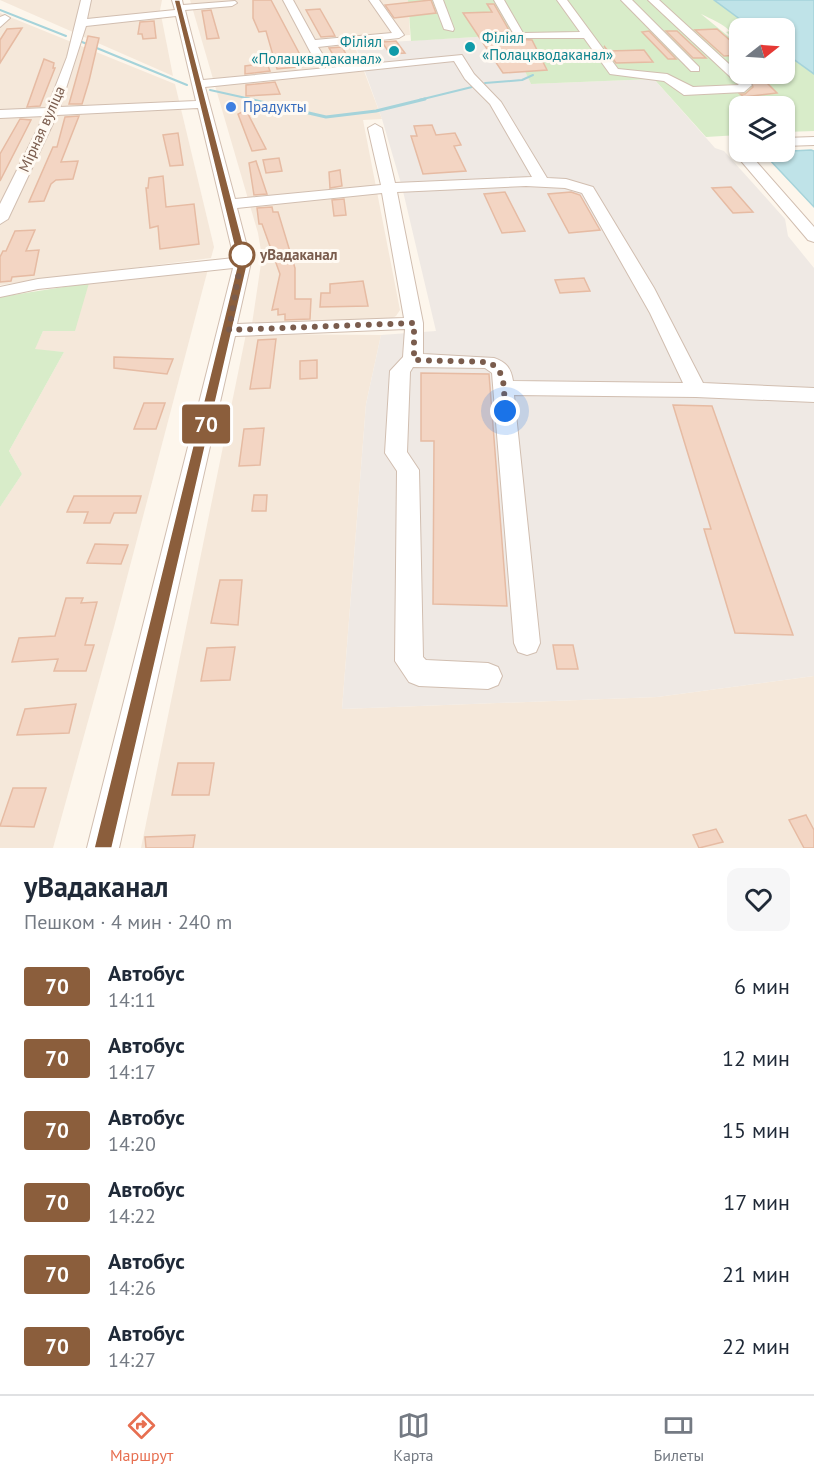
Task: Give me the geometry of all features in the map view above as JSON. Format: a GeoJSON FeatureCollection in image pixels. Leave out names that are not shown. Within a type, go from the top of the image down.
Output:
{"type":"FeatureCollection","features":[{"type":"Feature","properties":{"kind":"street","name":"Мірная вуліца"},"geometry":{"type":"LineString","coordinates":[[0,219],[53,111],[82,23],[86,0]]}},
{"type":"Feature","properties":{"kind":"street"},"geometry":{"type":"LineString","coordinates":[[288,0],[325,70]]}},
{"type":"Feature","properties":{"kind":"street"},"geometry":{"type":"LineString","coordinates":[[311,44],[399,35],[374,0]]}},
{"type":"Feature","properties":{"kind":"street"},"geometry":{"type":"LineString","coordinates":[[438,0],[449,30]]}},
{"type":"Feature","properties":{"kind":"street"},"geometry":{"type":"LineString","coordinates":[[499,0],[519,36],[586,35]]}},
{"type":"Feature","properties":{"kind":"street"},"geometry":{"type":"LineString","coordinates":[[562,0],[614,72],[667,78],[687,91],[744,88],[746,85],[653,0]]}},
{"type":"Feature","properties":{"kind":"street"},"geometry":{"type":"LineString","coordinates":[[626,0],[695,69]]}},
{"type":"Feature","properties":{"kind":"street"},"geometry":{"type":"LineString","coordinates":[[82,23],[178,7],[232,3]]}},
{"type":"Feature","properties":{"kind":"street"},"geometry":{"type":"LineString","coordinates":[[103,848],[229,330],[243,262],[178,7]]}},
{"type":"Feature","properties":{"kind":"street"},"geometry":{"type":"LineString","coordinates":[[0,114],[53,111],[200,94],[325,70],[458,57],[469,76],[495,102],[541,181]]}},
{"type":"Feature","properties":{"kind":"street"},"geometry":{"type":"LineString","coordinates":[[375,128],[414,323],[414,360]]}},
{"type":"Feature","properties":{"kind":"street"},"geometry":{"type":"LineString","coordinates":[[795,142],[814,141]]}},
{"type":"Feature","properties":{"kind":"street"},"geometry":{"type":"LineString","coordinates":[[750,162],[814,237]]}},
{"type":"Feature","properties":{"kind":"street"},"geometry":{"type":"LineString","coordinates":[[228,204],[389,189],[541,181],[581,185],[588,190],[672,334],[696,390]]}},
{"type":"Feature","properties":{"kind":"street"},"geometry":{"type":"LineString","coordinates":[[0,292],[39,284],[243,262]]}},
{"type":"Feature","properties":{"kind":"street"},"geometry":{"type":"LineString","coordinates":[[229,330],[414,323]]}},
{"type":"Feature","properties":{"kind":"street"},"geometry":{"type":"LineString","coordinates":[[488,675],[419,673],[409,661],[408,470],[396,453],[400,371],[406,363],[414,360],[487,362],[496,365],[502,372],[527,643]]}},
{"type":"Feature","properties":{"kind":"street"},"geometry":{"type":"LineString","coordinates":[[502,388],[696,390],[814,395]]}},
{"type":"Feature","properties":{"kind":"shaded area"},"geometry":{"type":"Polygon","coordinates":[[[0,0],[162,0],[160,10],[173,76],[0,0]]]}},
{"type":"Feature","properties":{"kind":"shaded area"},"geometry":{"type":"Polygon","coordinates":[[[190,0],[408,0],[410,35],[352,39],[382,119],[363,120],[400,310],[396,316],[387,321],[252,324],[262,257],[258,233],[190,0]]]}},
{"type":"Feature","properties":{"kind":"shaded area"},"geometry":{"type":"Polygon","coordinates":[[[0,13],[175,84],[214,247],[211,258],[0,285],[0,13]]]}},
{"type":"Feature","properties":{"kind":"shaded area"},"geometry":{"type":"Polygon","coordinates":[[[509,35],[531,84],[654,79],[715,148],[724,151],[729,157],[729,162],[734,162],[785,219],[788,236],[814,268],[814,676],[657,697],[342,709],[366,404],[381,335],[436,331],[402,187],[382,119],[355,44],[509,35]]]}},
{"type":"Feature","properties":{"kind":"shaded area"},"geometry":{"type":"Polygon","coordinates":[[[208,269],[53,848],[0,848],[0,507],[22,474],[9,451],[64,352],[34,350],[43,331],[89,283],[208,269]]]}},
{"type":"Feature","properties":{"kind":"shaded area"},"geometry":{"type":"Polygon","coordinates":[[[246,334],[381,335],[366,404],[342,709],[657,697],[814,676],[814,848],[141,848],[246,334]]]}},
{"type":"Feature","properties":{"kind":"green space"},"geometry":{"type":"Polygon","coordinates":[[[408,0],[714,0],[738,18],[729,18],[729,30],[701,14],[729,37],[729,84],[795,84],[795,60],[814,74],[814,131],[795,132],[795,96],[729,96],[729,136],[706,137],[654,79],[531,84],[508,35],[411,41],[408,0]]]}},
{"type":"Feature","properties":{"kind":"green space"},"geometry":{"type":"Polygon","coordinates":[[[89,283],[75,331],[43,331],[35,349],[64,352],[9,451],[22,474],[0,507],[0,297],[89,283]]]}},
{"type":"Feature","properties":{"kind":"water"},"geometry":{"type":"Polygon","coordinates":[[[714,0],[814,0],[814,74],[795,60],[795,18],[738,18],[714,0]]]}},
{"type":"Feature","properties":{"kind":"water"},"geometry":{"type":"Polygon","coordinates":[[[795,151],[814,151],[814,207],[772,162],[795,162],[795,151]]]}},
{"type":"Feature","properties":{"kind":"building"},"geometry":{"type":"Polygon","coordinates":[[[253,0],[271,0],[306,66],[277,69],[266,31],[259,32],[253,18],[253,0]]]}},
{"type":"Feature","properties":{"kind":"building"},"geometry":{"type":"Polygon","coordinates":[[[431,0],[436,13],[394,18],[385,5],[431,0]]]}},
{"type":"Feature","properties":{"kind":"building"},"geometry":{"type":"Polygon","coordinates":[[[487,4],[494,4],[514,39],[532,40],[547,70],[503,73],[463,13],[492,12],[487,4]]]}},
{"type":"Feature","properties":{"kind":"building"},"geometry":{"type":"Polygon","coordinates":[[[320,9],[335,36],[321,37],[306,10],[320,9]]]}},
{"type":"Feature","properties":{"kind":"building"},"geometry":{"type":"Polygon","coordinates":[[[211,10],[219,38],[207,39],[202,11],[211,10]]]}},
{"type":"Feature","properties":{"kind":"building"},"geometry":{"type":"Polygon","coordinates":[[[154,21],[156,38],[143,39],[142,34],[138,34],[140,22],[154,21]]]}},
{"type":"Feature","properties":{"kind":"building"},"geometry":{"type":"Polygon","coordinates":[[[22,28],[0,63],[0,40],[7,29],[22,28]]]}},
{"type":"Feature","properties":{"kind":"building"},"geometry":{"type":"Polygon","coordinates":[[[717,29],[729,39],[729,56],[724,56],[695,30],[717,29]]]}},
{"type":"Feature","properties":{"kind":"building"},"geometry":{"type":"Polygon","coordinates":[[[649,31],[676,59],[668,59],[642,32],[649,31]]]}},
{"type":"Feature","properties":{"kind":"building"},"geometry":{"type":"Polygon","coordinates":[[[666,31],[677,31],[706,58],[693,58],[666,31]]]}},
{"type":"Feature","properties":{"kind":"building"},"geometry":{"type":"Polygon","coordinates":[[[88,36],[99,38],[89,81],[82,104],[69,104],[88,36]]]}},
{"type":"Feature","properties":{"kind":"building"},"geometry":{"type":"Polygon","coordinates":[[[396,41],[405,53],[390,54],[382,42],[396,41]]]}},
{"type":"Feature","properties":{"kind":"building"},"geometry":{"type":"Polygon","coordinates":[[[604,46],[608,51],[644,50],[653,62],[616,63],[604,46]]]}},
{"type":"Feature","properties":{"kind":"building"},"geometry":{"type":"Polygon","coordinates":[[[342,47],[347,56],[364,54],[368,62],[339,65],[329,48],[342,47]]]}},
{"type":"Feature","properties":{"kind":"building"},"geometry":{"type":"Polygon","coordinates":[[[44,59],[54,63],[53,68],[55,68],[40,106],[27,107],[44,59]]]}},
{"type":"Feature","properties":{"kind":"building"},"geometry":{"type":"Polygon","coordinates":[[[267,63],[270,71],[245,74],[245,66],[267,63]]]}},
{"type":"Feature","properties":{"kind":"building"},"geometry":{"type":"Polygon","coordinates":[[[275,82],[280,94],[246,96],[246,85],[275,82]]]}},
{"type":"Feature","properties":{"kind":"building"},"geometry":{"type":"Polygon","coordinates":[[[752,84],[768,84],[777,93],[752,96],[740,94],[745,94],[753,87],[752,84]]]}},
{"type":"Feature","properties":{"kind":"building"},"geometry":{"type":"Polygon","coordinates":[[[246,110],[266,149],[252,151],[238,114],[246,110]]]}},
{"type":"Feature","properties":{"kind":"building"},"geometry":{"type":"Polygon","coordinates":[[[79,116],[61,162],[78,161],[73,179],[56,180],[51,184],[44,201],[29,202],[53,147],[57,147],[65,117],[79,116]]]}},
{"type":"Feature","properties":{"kind":"building"},"geometry":{"type":"Polygon","coordinates":[[[20,119],[31,120],[0,181],[0,154],[20,119]]]}},
{"type":"Feature","properties":{"kind":"building"},"geometry":{"type":"Polygon","coordinates":[[[432,125],[436,135],[455,133],[461,145],[454,146],[466,171],[423,174],[411,136],[417,136],[414,126],[432,125]]]}},
{"type":"Feature","properties":{"kind":"building"},"geometry":{"type":"Polygon","coordinates":[[[178,133],[183,165],[170,166],[163,135],[178,133]]]}},
{"type":"Feature","properties":{"kind":"building"},"geometry":{"type":"Polygon","coordinates":[[[279,158],[282,171],[266,173],[263,160],[279,158]]]}},
{"type":"Feature","properties":{"kind":"building"},"geometry":{"type":"Polygon","coordinates":[[[256,161],[267,194],[254,195],[249,163],[256,161]]]}},
{"type":"Feature","properties":{"kind":"building"},"geometry":{"type":"Polygon","coordinates":[[[340,170],[342,186],[330,188],[329,172],[340,170]]]}},
{"type":"Feature","properties":{"kind":"building"},"geometry":{"type":"Polygon","coordinates":[[[163,176],[166,207],[194,204],[199,244],[160,249],[158,226],[150,228],[146,188],[148,188],[149,178],[163,176]]]}},
{"type":"Feature","properties":{"kind":"building"},"geometry":{"type":"Polygon","coordinates":[[[731,187],[753,212],[733,213],[712,188],[731,187]]]}},
{"type":"Feature","properties":{"kind":"building"},"geometry":{"type":"Polygon","coordinates":[[[505,192],[525,231],[502,233],[484,194],[505,192]]]}},
{"type":"Feature","properties":{"kind":"building"},"geometry":{"type":"Polygon","coordinates":[[[571,192],[580,195],[600,230],[569,233],[548,194],[571,192]]]}},
{"type":"Feature","properties":{"kind":"building"},"geometry":{"type":"Polygon","coordinates":[[[344,199],[346,215],[334,216],[332,200],[344,199]]]}},
{"type":"Feature","properties":{"kind":"building"},"geometry":{"type":"Polygon","coordinates":[[[272,207],[273,212],[278,212],[295,268],[295,299],[311,299],[310,319],[285,320],[285,314],[278,315],[278,309],[272,310],[280,274],[262,224],[259,224],[257,208],[272,207]]]}},
{"type":"Feature","properties":{"kind":"building"},"geometry":{"type":"Polygon","coordinates":[[[35,230],[26,251],[39,250],[34,275],[12,277],[11,281],[0,282],[0,257],[3,251],[6,251],[15,231],[35,230]]]}},
{"type":"Feature","properties":{"kind":"building"},"geometry":{"type":"Polygon","coordinates":[[[584,278],[590,291],[560,293],[555,280],[584,278]]]}},
{"type":"Feature","properties":{"kind":"building"},"geometry":{"type":"Polygon","coordinates":[[[363,281],[368,306],[320,307],[321,293],[330,293],[330,284],[363,281]]]}},
{"type":"Feature","properties":{"kind":"building"},"geometry":{"type":"Polygon","coordinates":[[[276,339],[270,388],[250,389],[258,340],[276,339]]]}},
{"type":"Feature","properties":{"kind":"building"},"geometry":{"type":"Polygon","coordinates":[[[114,357],[173,359],[167,374],[114,368],[114,357]]]}},
{"type":"Feature","properties":{"kind":"building"},"geometry":{"type":"Polygon","coordinates":[[[317,360],[317,378],[300,379],[300,361],[317,360]]]}},
{"type":"Feature","properties":{"kind":"building"},"geometry":{"type":"Polygon","coordinates":[[[421,373],[489,374],[507,606],[433,604],[434,441],[421,441],[421,373]]]}},
{"type":"Feature","properties":{"kind":"building"},"geometry":{"type":"Polygon","coordinates":[[[144,403],[165,403],[156,429],[134,429],[144,403]]]}},
{"type":"Feature","properties":{"kind":"building"},"geometry":{"type":"Polygon","coordinates":[[[673,405],[712,406],[793,635],[735,633],[704,529],[711,529],[673,405]]]}},
{"type":"Feature","properties":{"kind":"building"},"geometry":{"type":"Polygon","coordinates":[[[264,428],[260,465],[239,466],[244,429],[264,428]]]}},
{"type":"Feature","properties":{"kind":"building"},"geometry":{"type":"Polygon","coordinates":[[[254,495],[267,495],[266,511],[252,511],[254,495]]]}},
{"type":"Feature","properties":{"kind":"building"},"geometry":{"type":"Polygon","coordinates":[[[74,496],[141,496],[136,513],[114,513],[110,523],[84,523],[88,512],[67,512],[74,496]]]}},
{"type":"Feature","properties":{"kind":"building"},"geometry":{"type":"Polygon","coordinates":[[[95,544],[128,545],[121,564],[87,563],[95,544]]]}},
{"type":"Feature","properties":{"kind":"building"},"geometry":{"type":"Polygon","coordinates":[[[220,580],[242,580],[238,625],[211,623],[220,580]]]}},
{"type":"Feature","properties":{"kind":"building"},"geometry":{"type":"Polygon","coordinates":[[[66,598],[83,598],[81,603],[97,602],[85,645],[94,645],[86,671],[54,671],[58,659],[12,662],[19,638],[55,636],[66,598]]]}},
{"type":"Feature","properties":{"kind":"building"},"geometry":{"type":"Polygon","coordinates":[[[553,645],[573,645],[578,669],[557,669],[553,645]]]}},
{"type":"Feature","properties":{"kind":"building"},"geometry":{"type":"Polygon","coordinates":[[[235,647],[230,680],[201,681],[207,648],[235,647]]]}},
{"type":"Feature","properties":{"kind":"building"},"geometry":{"type":"Polygon","coordinates":[[[76,704],[69,733],[17,735],[25,709],[76,704]]]}},
{"type":"Feature","properties":{"kind":"building"},"geometry":{"type":"Polygon","coordinates":[[[178,763],[214,763],[209,795],[172,795],[178,763]]]}},
{"type":"Feature","properties":{"kind":"building"},"geometry":{"type":"Polygon","coordinates":[[[13,788],[46,788],[34,827],[0,826],[13,788]]]}},
{"type":"Feature","properties":{"kind":"building"},"geometry":{"type":"Polygon","coordinates":[[[806,815],[814,830],[814,848],[804,848],[789,820],[806,815]]]}},
{"type":"Feature","properties":{"kind":"building"},"geometry":{"type":"Polygon","coordinates":[[[716,829],[723,842],[699,848],[693,835],[716,829]]]}},
{"type":"Feature","properties":{"kind":"building"},"geometry":{"type":"Polygon","coordinates":[[[195,835],[193,848],[146,848],[145,837],[195,835]]]}},
{"type":"Feature","properties":{"kind":"waterway"},"geometry":{"type":"LineString","coordinates":[[0,10],[66,36]]}},
{"type":"Feature","properties":{"kind":"waterway"},"geometry":{"type":"LineString","coordinates":[[82,42],[187,85]]}},
{"type":"Feature","properties":{"kind":"waterway"},"geometry":{"type":"LineString","coordinates":[[485,83],[522,80],[533,75]]}},
{"type":"Feature","properties":{"kind":"waterway"},"geometry":{"type":"LineString","coordinates":[[419,100],[472,87]]}},
{"type":"Feature","properties":{"kind":"waterway"},"geometry":{"type":"LineString","coordinates":[[210,90],[255,100]]}},
{"type":"Feature","properties":{"kind":"waterway"},"geometry":{"type":"LineString","coordinates":[[248,99],[326,117],[376,111],[425,99]]}},
{"type":"Feature","properties":{"kind":"bus line","name":"70"},"geometry":{"type":"LineString","coordinates":[[103,848],[229,330],[243,262],[177,0]]}},
{"type":"Feature","properties":{"kind":"place","name":"Філіял «Полацкводаканал»"},"geometry":{"type":"Point","coordinates":[470,47]}},
{"type":"Feature","properties":{"kind":"place","name":"Філіял «Полацквадаканал»"},"geometry":{"type":"Point","coordinates":[394,51]}},
{"type":"Feature","properties":{"kind":"place","name":"Прадукты"},"geometry":{"type":"Point","coordinates":[231,107]}},
{"type":"Feature","properties":{"kind":"place","name":"уВадаканал"},"geometry":{"type":"Point","coordinates":[242,255]}},
{"type":"Feature","properties":{"kind":"route"},"geometry":{"type":"LineString","coordinates":[[242,255],[243,262],[229,330],[414,323],[414,360],[487,362],[496,365],[502,372],[505,411]]}}]}
